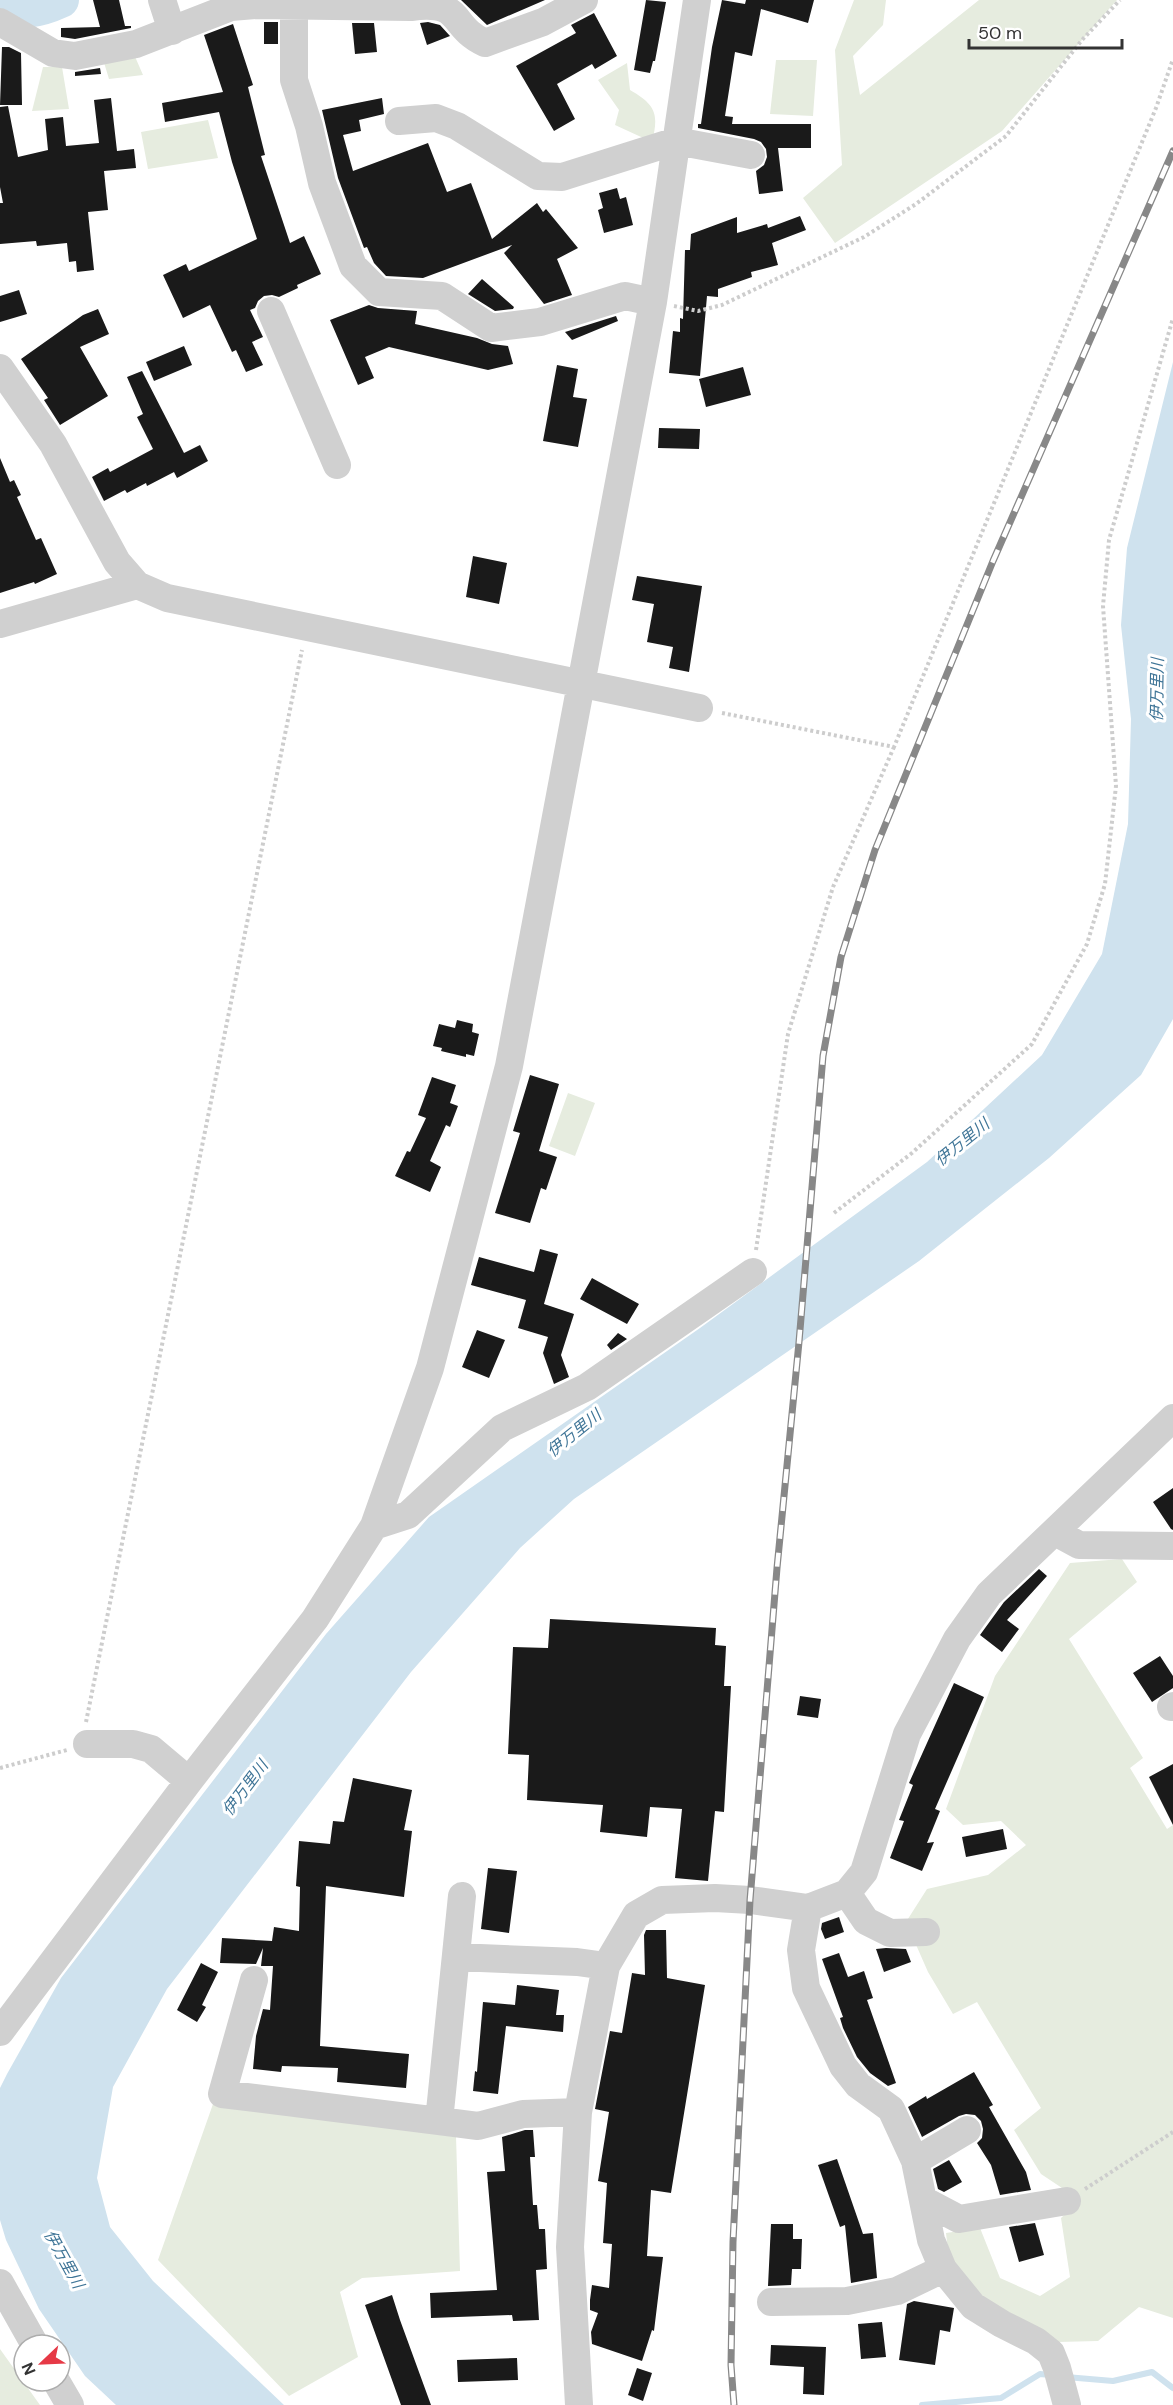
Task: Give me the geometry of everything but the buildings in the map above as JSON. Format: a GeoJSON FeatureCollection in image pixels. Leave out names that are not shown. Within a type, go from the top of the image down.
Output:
{"type":"FeatureCollection","features":[{"type":"Feature","properties":{"kind":"street"},"geometry":{"type":"LineString","coordinates":[[162,0],[172,31]]}},
{"type":"Feature","properties":{"kind":"street"},"geometry":{"type":"LineString","coordinates":[[0,22],[53,53],[75,56],[136,44],[231,7],[256,5],[411,7],[434,1],[449,8],[475,38],[485,43],[543,22],[584,0]]}},
{"type":"Feature","properties":{"kind":"street"},"geometry":{"type":"LineString","coordinates":[[0,2032],[189,1781],[315,1619],[374,1526],[430,1368],[509,1066],[653,302],[694,1]]}},
{"type":"Feature","properties":{"kind":"street"},"geometry":{"type":"LineString","coordinates":[[294,7],[294,80],[309,126],[322,183],[353,266],[379,292],[442,296],[490,328],[540,322],[625,296],[653,302]]}},
{"type":"Feature","properties":{"kind":"street"},"geometry":{"type":"LineString","coordinates":[[399,121],[436,118],[457,126],[538,176],[562,177],[676,141],[751,155]]}},
{"type":"Feature","properties":{"kind":"street"},"geometry":{"type":"LineString","coordinates":[[271,311],[337,465]]}},
{"type":"Feature","properties":{"kind":"street"},"geometry":{"type":"LineString","coordinates":[[0,368],[52,444],[117,562],[137,585],[167,598],[699,708]]}},
{"type":"Feature","properties":{"kind":"street"},"geometry":{"type":"LineString","coordinates":[[0,624],[137,585]]}},
{"type":"Feature","properties":{"kind":"street"},"geometry":{"type":"LineString","coordinates":[[374,1526],[408,1515],[502,1428],[587,1387],[753,1272]]}},
{"type":"Feature","properties":{"kind":"street"},"geometry":{"type":"LineString","coordinates":[[579,2405],[570,2247],[578,2112],[606,1966],[636,1915],[662,1900],[727,1898],[808,1908],[847,1893],[864,1872],[907,1734],[957,1639],[989,1593],[1173,1418]]}},
{"type":"Feature","properties":{"kind":"street"},"geometry":{"type":"LineString","coordinates":[[1055,1532],[1078,1545],[1173,1546]]}},
{"type":"Feature","properties":{"kind":"street"},"geometry":{"type":"LineString","coordinates":[[87,1744],[133,1744],[151,1749],[189,1781]]}},
{"type":"Feature","properties":{"kind":"street"},"geometry":{"type":"LineString","coordinates":[[847,1893],[866,1921],[890,1933],[926,1932]]}},
{"type":"Feature","properties":{"kind":"street"},"geometry":{"type":"LineString","coordinates":[[439,2121],[462,1896]]}},
{"type":"Feature","properties":{"kind":"street"},"geometry":{"type":"LineString","coordinates":[[808,1908],[801,1950],[806,1988],[843,2066],[858,2085],[891,2109],[915,2161],[931,2240],[943,2269],[973,2306],[1036,2341],[1051,2354],[1062,2386]]}},
{"type":"Feature","properties":{"kind":"street"},"geometry":{"type":"LineString","coordinates":[[456,1957],[577,1962],[606,1966]]}},
{"type":"Feature","properties":{"kind":"street"},"geometry":{"type":"LineString","coordinates":[[254,1980],[222,2094],[478,2126],[523,2114],[578,2112]]}},
{"type":"Feature","properties":{"kind":"street"},"geometry":{"type":"LineString","coordinates":[[915,2161],[967,2130]]}},
{"type":"Feature","properties":{"kind":"street"},"geometry":{"type":"LineString","coordinates":[[923,2200],[959,2219],[1067,2201]]}},
{"type":"Feature","properties":{"kind":"street"},"geometry":{"type":"LineString","coordinates":[[771,2302],[847,2301],[897,2291],[943,2269]]}},
{"type":"Feature","properties":{"kind":"street"},"geometry":{"type":"LineString","coordinates":[[0,2283],[28,2333]]}},
{"type":"Feature","properties":{"kind":"path"},"geometry":{"type":"LineString","coordinates":[[653,302],[698,311],[722,305],[864,237],[916,204],[1006,136],[1082,40],[1120,0]]}},
{"type":"Feature","properties":{"kind":"path"},"geometry":{"type":"LineString","coordinates":[[753,1272],[788,1034],[833,887],[894,747],[1152,119],[1173,59]]}},
{"type":"Feature","properties":{"kind":"path"},"geometry":{"type":"LineString","coordinates":[[834,1213],[912,1154],[1032,1044],[1087,944],[1105,884],[1116,786],[1103,606],[1109,540],[1173,318]]}},
{"type":"Feature","properties":{"kind":"path"},"geometry":{"type":"LineString","coordinates":[[0,1768],[87,1744],[86,1717],[307,626]]}},
{"type":"Feature","properties":{"kind":"path"},"geometry":{"type":"LineString","coordinates":[[699,708],[894,747]]}},
{"type":"Feature","properties":{"kind":"path"},"geometry":{"type":"LineString","coordinates":[[1067,2201],[1173,2132]]}},
{"type":"Feature","properties":{"kind":"shaded area"},"geometry":{"type":"Polygon","coordinates":[[[854,0],[886,0],[883,25],[853,56],[860,95],[979,0],[1117,0],[1002,131],[835,243],[803,198],[842,165],[835,50],[854,0]]]}},
{"type":"Feature","properties":{"kind":"shaded area"},"geometry":{"type":"Polygon","coordinates":[[[133,52],[143,75],[109,79],[102,56],[133,52]]]}},
{"type":"Feature","properties":{"kind":"shaded area"},"geometry":{"type":"Polygon","coordinates":[[[776,60],[817,60],[813,116],[770,114],[776,60]]]}},
{"type":"Feature","properties":{"kind":"shaded area"},"geometry":{"type":"Polygon","coordinates":[[[627,63],[630,90],[650,106],[655,117],[652,142],[615,125],[619,110],[598,80],[627,63]]]}},
{"type":"Feature","properties":{"kind":"shaded area"},"geometry":{"type":"Polygon","coordinates":[[[43,67],[62,67],[69,109],[32,111],[43,67]]]}},
{"type":"Feature","properties":{"kind":"shaded area"},"geometry":{"type":"Polygon","coordinates":[[[208,120],[218,158],[148,169],[141,132],[208,120]]]}},
{"type":"Feature","properties":{"kind":"shaded area"},"geometry":{"type":"Polygon","coordinates":[[[568,1093],[595,1103],[575,1156],[549,1146],[568,1093]]]}},
{"type":"Feature","properties":{"kind":"shaded area"},"geometry":{"type":"Polygon","coordinates":[[[1122,1559],[1137,1582],[1069,1639],[1143,1758],[1130,1768],[1167,1829],[1173,1825],[1173,2318],[1139,2307],[1098,2341],[1058,2342],[982,2302],[949,2260],[946,2233],[980,2228],[1000,2278],[1040,2296],[1070,2277],[1061,2218],[1080,2200],[1041,2174],[1014,2130],[1041,2108],[977,2002],[953,2014],[928,1972],[906,1922],[927,1889],[988,1875],[1026,1845],[1001,1821],[963,1825],[946,1809],[995,1676],[1070,1563],[1122,1559]]]}},
{"type":"Feature","properties":{"kind":"shaded area"},"geometry":{"type":"Polygon","coordinates":[[[213,2104],[456,2136],[460,2271],[362,2278],[340,2292],[358,2357],[289,2396],[158,2260],[213,2104]]]}},
{"type":"Feature","properties":{"kind":"shaded area"},"geometry":{"type":"Polygon","coordinates":[[[0,2349],[12,2366],[12,2393],[31,2393],[40,2405],[0,2405],[0,2349]]]}},
{"type":"Feature","properties":{"kind":"water","name":"伊万里川"},"geometry":{"type":"Polygon","coordinates":[[[1173,362],[1173,1019],[1141,1075],[1049,1158],[919,1261],[574,1499],[520,1548],[411,1672],[167,1989],[113,2087],[97,2178],[110,2227],[153,2281],[284,2405],[116,2405],[85,2376],[72,2357],[72,2333],[55,2333],[39,2309],[6,2240],[0,2220],[0,2088],[7,2074],[61,1978],[326,1634],[429,1517],[700,1328],[927,1162],[1042,1055],[1102,954],[1128,824],[1131,719],[1121,625],[1127,548],[1173,362]]]}},
{"type":"Feature","properties":{"kind":"waterway"},"geometry":{"type":"LineString","coordinates":[[0,5],[31,9],[61,0]]}},
{"type":"Feature","properties":{"kind":"waterway"},"geometry":{"type":"LineString","coordinates":[[1066,2377],[1113,2381],[1152,2372],[1173,2388]]}},
{"type":"Feature","properties":{"kind":"waterway"},"geometry":{"type":"LineString","coordinates":[[922,2405],[1001,2398],[1040,2374],[1050,2375]]}},
{"type":"Feature","properties":{"kind":"railway"},"geometry":{"type":"LineString","coordinates":[[734,2405],[731,2365],[733,2242],[750,1900],[823,1056],[841,957],[875,850],[993,561],[1173,151]]}}]}
